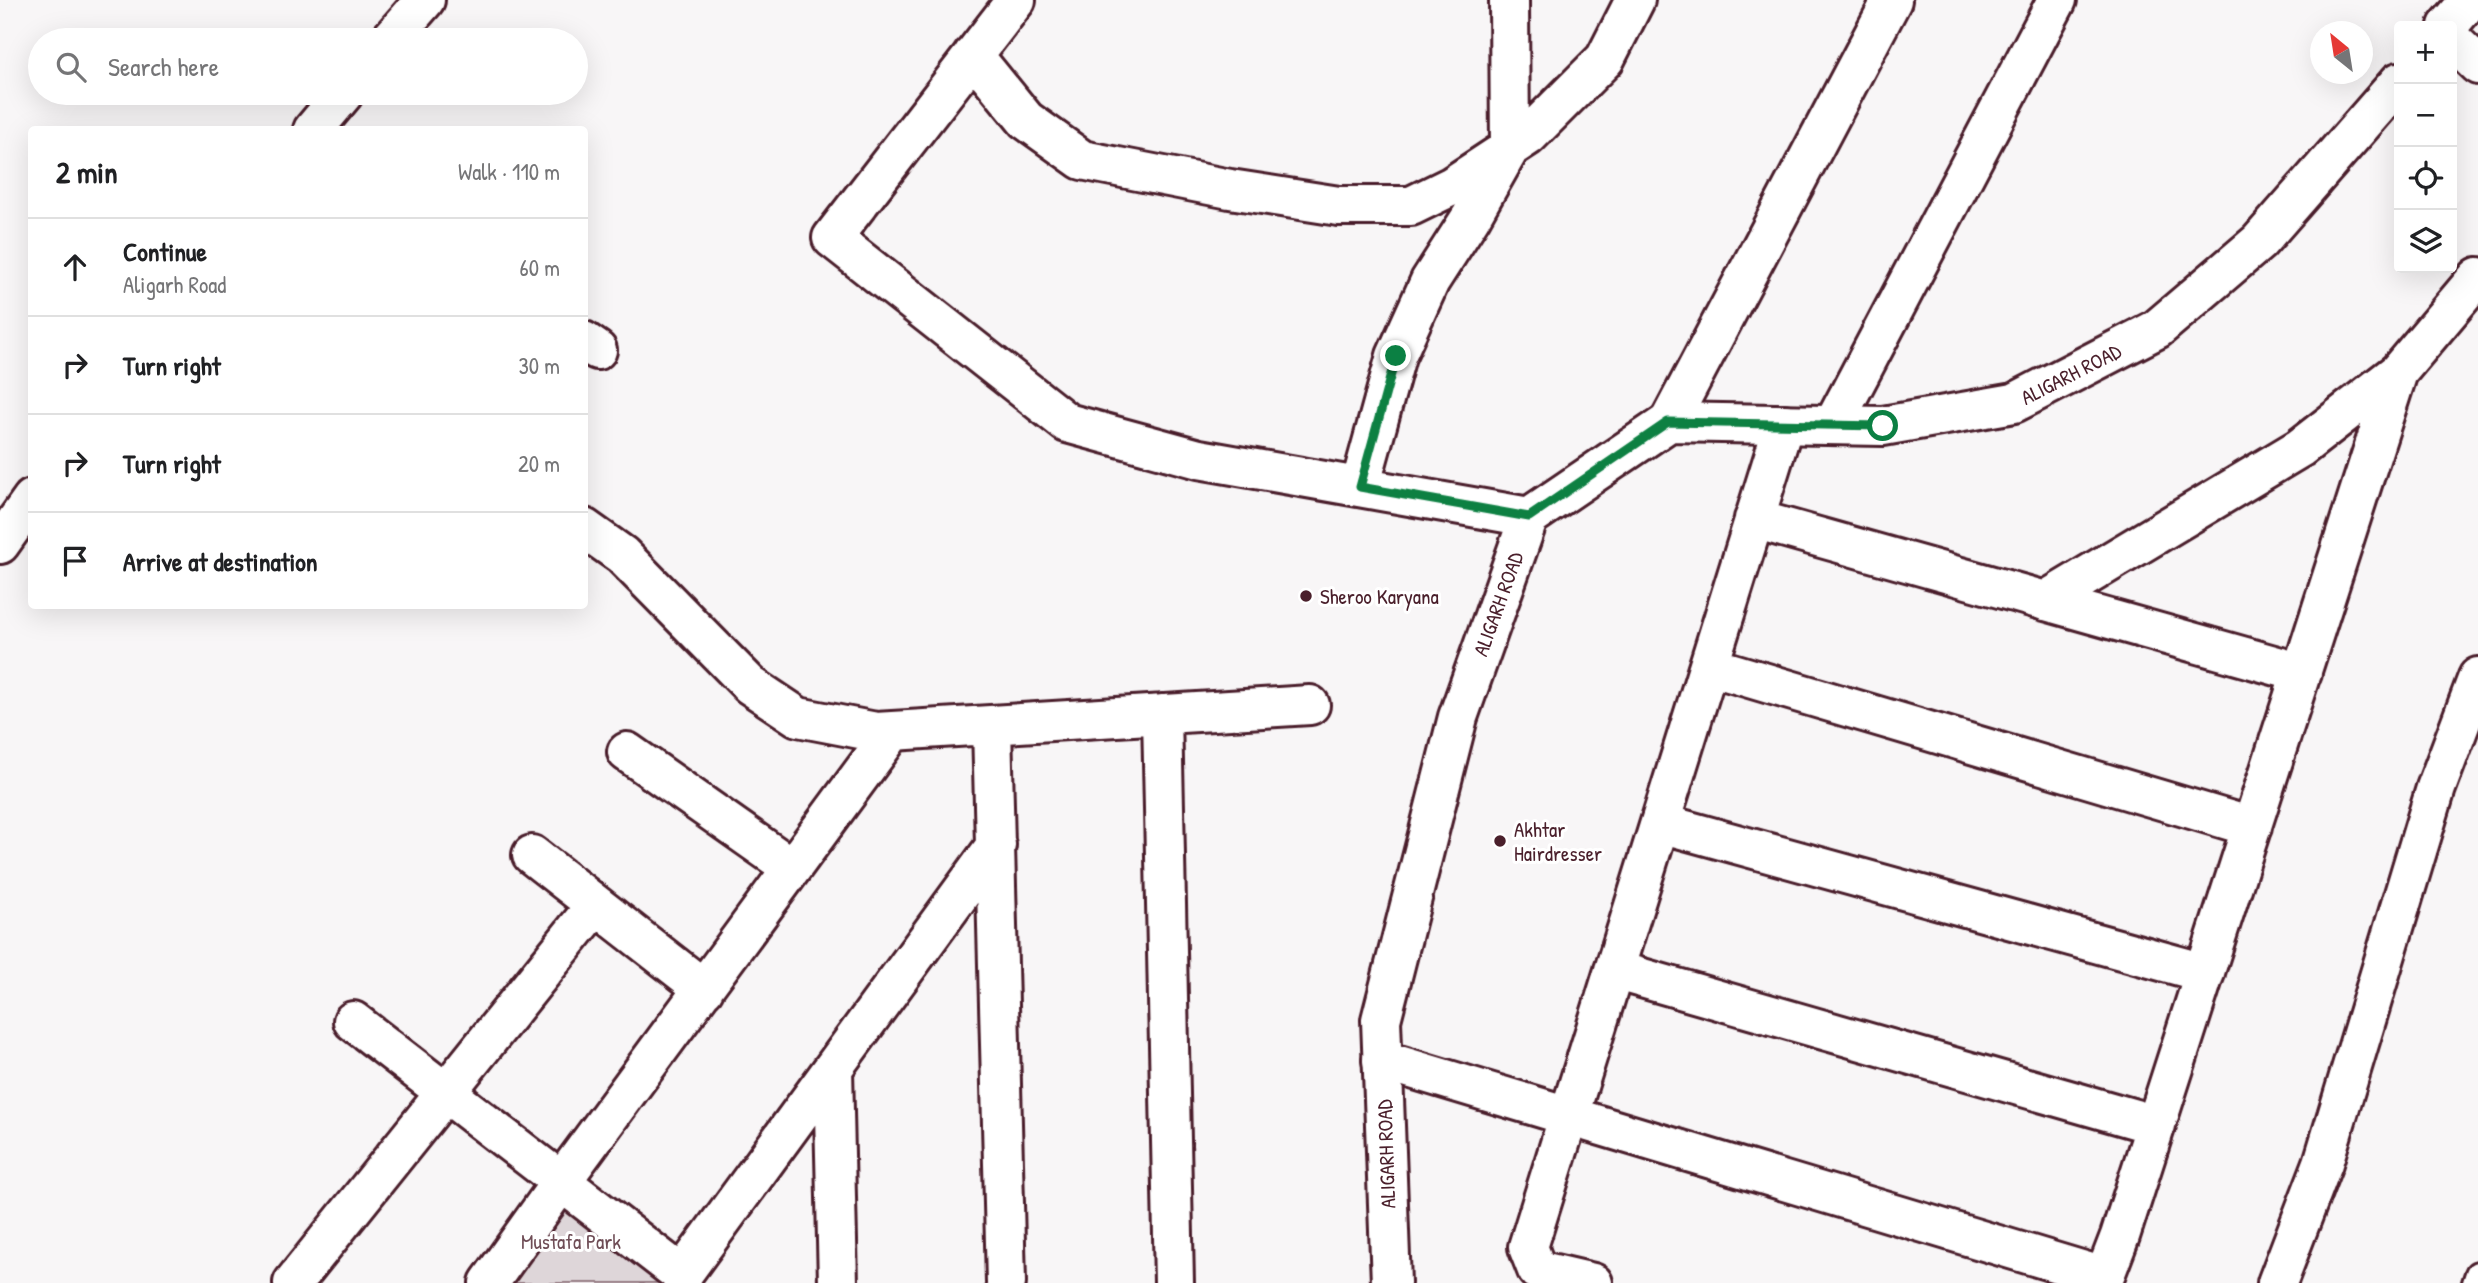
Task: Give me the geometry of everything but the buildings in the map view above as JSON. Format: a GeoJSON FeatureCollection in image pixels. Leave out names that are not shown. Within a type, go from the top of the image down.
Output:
{"type":"FeatureCollection","features":[{"type":"Feature","properties":{"kind":"street"},"geometry":{"type":"LineString","coordinates":[[400,28],[425,0]]}},
{"type":"Feature","properties":{"kind":"street"},"geometry":{"type":"LineString","coordinates":[[1016,0],[832,239],[1067,423],[1199,459],[1529,517],[1668,422],[1892,0]]}},
{"type":"Feature","properties":{"kind":"street"},"geometry":{"type":"LineString","coordinates":[[1360,487],[1396,356],[1430,281],[1471,217],[1510,148],[1509,0]]}},
{"type":"Feature","properties":{"kind":"street"},"geometry":{"type":"LineString","coordinates":[[973,55],[1026,120],[1082,160],[1230,189],[1339,206],[1411,206],[1452,186],[1528,136],[1605,59],[1635,0]]}},
{"type":"Feature","properties":{"kind":"street"},"geometry":{"type":"LineString","coordinates":[[1833,425],[2057,0]]}},
{"type":"Feature","properties":{"kind":"street"},"geometry":{"type":"LineString","coordinates":[[2452,21],[2470,0]]}},
{"type":"Feature","properties":{"kind":"street"},"geometry":{"type":"LineString","coordinates":[[2457,45],[2478,65]]}},
{"type":"Feature","properties":{"kind":"street","name":"ALIGARH ROAD"},"geometry":{"type":"LineString","coordinates":[[1668,422],[1883,426],[2014,403],[2157,329],[2259,242],[2397,84]]}},
{"type":"Feature","properties":{"kind":"street"},"geometry":{"type":"LineString","coordinates":[[316,126],[334,105]]}},
{"type":"Feature","properties":{"kind":"street"},"geometry":{"type":"LineString","coordinates":[[2045,601],[2300,448],[2398,372],[2478,278]]}},
{"type":"Feature","properties":{"kind":"street"},"geometry":{"type":"LineString","coordinates":[[1382,1060],[2103,1280],[2156,1125],[2398,372]]}},
{"type":"Feature","properties":{"kind":"street"},"geometry":{"type":"LineString","coordinates":[[1580,1281],[1537,1270],[1528,1247],[1784,424]]}},
{"type":"Feature","properties":{"kind":"street"},"geometry":{"type":"LineString","coordinates":[[0,544],[28,505]]}},
{"type":"Feature","properties":{"kind":"street","name":"ALIGARH ROAD"},"geometry":{"type":"LineString","coordinates":[[1391,1283],[1381,1020],[1458,717],[1529,517]]}},
{"type":"Feature","properties":{"kind":"street"},"geometry":{"type":"LineString","coordinates":[[1754,519],[2302,673]]}},
{"type":"Feature","properties":{"kind":"street"},"geometry":{"type":"LineString","coordinates":[[588,531],[622,555],[750,685],[798,718],[876,732],[1310,705]]}},
{"type":"Feature","properties":{"kind":"street"},"geometry":{"type":"LineString","coordinates":[[1709,666],[2252,827]]}},
{"type":"Feature","properties":{"kind":"street"},"geometry":{"type":"LineString","coordinates":[[2277,1283],[2323,1163],[2436,788],[2478,677]]}},
{"type":"Feature","properties":{"kind":"street"},"geometry":{"type":"LineString","coordinates":[[1162,714],[1174,1283]]}},
{"type":"Feature","properties":{"kind":"street"},"geometry":{"type":"LineString","coordinates":[[992,726],[1006,1283]]}},
{"type":"Feature","properties":{"kind":"street"},"geometry":{"type":"LineString","coordinates":[[489,1283],[893,731]]}},
{"type":"Feature","properties":{"kind":"street"},"geometry":{"type":"LineString","coordinates":[[627,752],[792,868]]}},
{"type":"Feature","properties":{"kind":"street"},"geometry":{"type":"LineString","coordinates":[[1660,823],[2205,973]]}},
{"type":"Feature","properties":{"kind":"street"},"geometry":{"type":"LineString","coordinates":[[353,1021],[682,1279],[996,845]]}},
{"type":"Feature","properties":{"kind":"street"},"geometry":{"type":"LineString","coordinates":[[532,855],[704,989]]}},
{"type":"Feature","properties":{"kind":"street"},"geometry":{"type":"LineString","coordinates":[[293,1283],[596,905]]}},
{"type":"Feature","properties":{"kind":"street"},"geometry":{"type":"LineString","coordinates":[[1614,970],[2156,1125]]}},
{"type":"Feature","properties":{"kind":"street"},"geometry":{"type":"LineString","coordinates":[[833,1069],[838,1283]]}},
{"type":"Feature","properties":{"kind":"lane"},"geometry":{"type":"LineString","coordinates":[[2476,1283],[2478,1274]]}},
{"type":"Feature","properties":{"kind":"green space","name":"Mustafa Park"},"geometry":{"type":"Polygon","coordinates":[[[561,1182],[682,1283],[489,1283],[561,1182]]]}},
{"type":"Feature","properties":{"kind":"place","name":"Sheroo Karyana"},"geometry":{"type":"Point","coordinates":[1306,596]}},
{"type":"Feature","properties":{"kind":"place","name":"Akhtar Hairdresser"},"geometry":{"type":"Point","coordinates":[1500,841]}},
{"type":"Feature","properties":{"kind":"route"},"geometry":{"type":"LineString","coordinates":[[1396,356],[1360,487],[1529,517],[1668,422],[1883,426]]}}]}
